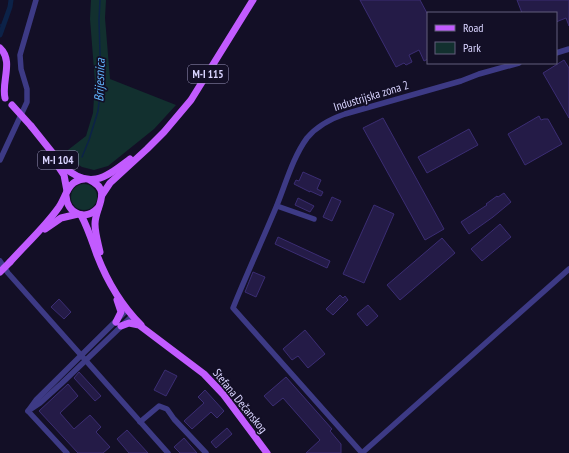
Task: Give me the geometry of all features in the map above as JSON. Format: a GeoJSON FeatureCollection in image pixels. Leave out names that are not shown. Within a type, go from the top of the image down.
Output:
{"type":"FeatureCollection","features":[{"type":"Feature","properties":{"kind":"main road","name":"M-I 115"},"geometry":{"type":"LineString","coordinates":[[31,240],[61,218],[92,213],[100,206],[102,195],[113,180],[154,141],[191,100],[253,0]]}},
{"type":"Feature","properties":{"kind":"main road","name":"M-I 104"},"geometry":{"type":"LineString","coordinates":[[0,48],[4,51],[6,58],[4,89],[2,96],[31,126],[63,166],[75,175],[87,179]]}},
{"type":"Feature","properties":{"kind":"main road","name":"M-I 104"},"geometry":{"type":"LineString","coordinates":[[37,134],[64,175],[66,193]]}},
{"type":"Feature","properties":{"kind":"main road","name":"M-I 115"},"geometry":{"type":"LineString","coordinates":[[0,272],[53,215],[73,182],[102,178],[154,141]]}},
{"type":"Feature","properties":{"kind":"main road"},"geometry":{"type":"LineString","coordinates":[[87,179],[98,185],[102,195]]}},
{"type":"Feature","properties":{"kind":"main road"},"geometry":{"type":"LineString","coordinates":[[66,193],[66,200],[70,209],[80,214],[89,230],[97,256],[106,273],[120,308],[118,324],[133,323],[139,325],[155,336]]}},
{"type":"Feature","properties":{"kind":"main road"},"geometry":{"type":"LineString","coordinates":[[100,206],[96,214],[95,225],[106,273]]}},
{"type":"Feature","properties":{"kind":"main road"},"geometry":{"type":"LineString","coordinates":[[109,281],[130,313],[155,336]]}},
{"type":"Feature","properties":{"kind":"main road","name":"Stefana Dečanskog"},"geometry":{"type":"LineString","coordinates":[[155,336],[204,374],[236,410],[267,453]]}},
{"type":"Feature","properties":{"kind":"street"},"geometry":{"type":"LineString","coordinates":[[0,160],[26,102],[27,89],[20,69],[20,55],[36,0]]}},
{"type":"Feature","properties":{"kind":"street"},"geometry":{"type":"LineString","coordinates":[[557,53],[569,49]]}},
{"type":"Feature","properties":{"kind":"street","name":"Industrijska zona 2"},"geometry":{"type":"LineString","coordinates":[[362,453],[233,308],[291,168],[308,138],[318,128],[330,120],[345,114],[515,64]]}},
{"type":"Feature","properties":{"kind":"street"},"geometry":{"type":"LineString","coordinates":[[276,206],[314,219]]}},
{"type":"Feature","properties":{"kind":"street"},"geometry":{"type":"LineString","coordinates":[[0,261],[8,273],[168,453]]}},
{"type":"Feature","properties":{"kind":"street"},"geometry":{"type":"LineString","coordinates":[[362,453],[569,269]]}},
{"type":"Feature","properties":{"kind":"street"},"geometry":{"type":"LineString","coordinates":[[67,453],[28,411],[36,400],[130,313]]}},
{"type":"Feature","properties":{"kind":"street"},"geometry":{"type":"LineString","coordinates":[[140,422],[159,406],[167,409],[174,419],[206,453]]}},
{"type":"Feature","properties":{"kind":"green space"},"geometry":{"type":"Polygon","coordinates":[[[91,0],[106,0],[105,18],[110,79],[176,105],[154,129],[108,166],[94,170],[82,167],[73,161],[69,156],[68,150],[86,136],[93,113],[95,82],[90,19],[91,0]]]}},
{"type":"Feature","properties":{"kind":"green space"},"geometry":{"type":"Polygon","coordinates":[[[84,184],[93,188],[97,197],[93,206],[84,210],[75,206],[71,197],[75,188],[84,184]]]}},
{"type":"Feature","properties":{"kind":"building"},"geometry":{"type":"Polygon","coordinates":[[[360,0],[420,0],[427,13],[427,60],[424,61],[419,50],[409,55],[412,62],[406,65],[404,63],[396,67],[360,0]]]}},
{"type":"Feature","properties":{"kind":"building"},"geometry":{"type":"Polygon","coordinates":[[[517,0],[569,0],[569,26],[566,18],[557,22],[557,12],[522,12],[517,0]]]}},
{"type":"Feature","properties":{"kind":"building"},"geometry":{"type":"Polygon","coordinates":[[[564,60],[569,68],[569,118],[543,73],[564,60]]]}},
{"type":"Feature","properties":{"kind":"building"},"geometry":{"type":"Polygon","coordinates":[[[539,116],[541,120],[548,119],[562,144],[525,165],[508,134],[539,116]]]}},
{"type":"Feature","properties":{"kind":"building"},"geometry":{"type":"Polygon","coordinates":[[[383,118],[444,229],[425,240],[363,128],[383,118]]]}},
{"type":"Feature","properties":{"kind":"building"},"geometry":{"type":"Polygon","coordinates":[[[469,129],[478,145],[427,173],[418,157],[469,129]]]}},
{"type":"Feature","properties":{"kind":"building"},"geometry":{"type":"Polygon","coordinates":[[[303,172],[321,180],[317,189],[323,192],[321,196],[294,184],[296,180],[299,181],[303,172]]]}},
{"type":"Feature","properties":{"kind":"building"},"geometry":{"type":"Polygon","coordinates":[[[504,193],[511,202],[469,234],[461,222],[487,205],[486,204],[497,196],[498,197],[504,193]]]}},
{"type":"Feature","properties":{"kind":"building"},"geometry":{"type":"Polygon","coordinates":[[[332,197],[341,201],[332,221],[323,217],[332,197]]]}},
{"type":"Feature","properties":{"kind":"building"},"geometry":{"type":"Polygon","coordinates":[[[298,198],[314,206],[310,212],[295,205],[298,198]]]}},
{"type":"Feature","properties":{"kind":"building"},"geometry":{"type":"Polygon","coordinates":[[[374,205],[394,214],[364,283],[343,274],[374,205]]]}},
{"type":"Feature","properties":{"kind":"building"},"geometry":{"type":"Polygon","coordinates":[[[500,224],[511,237],[482,261],[471,249],[500,224]]]}},
{"type":"Feature","properties":{"kind":"building"},"geometry":{"type":"Polygon","coordinates":[[[278,237],[330,261],[327,268],[275,244],[278,237]]]}},
{"type":"Feature","properties":{"kind":"building"},"geometry":{"type":"Polygon","coordinates":[[[442,238],[455,253],[400,300],[387,285],[442,238]]]}},
{"type":"Feature","properties":{"kind":"building"},"geometry":{"type":"Polygon","coordinates":[[[253,272],[265,277],[256,297],[245,292],[253,272]]]}},
{"type":"Feature","properties":{"kind":"building"},"geometry":{"type":"Polygon","coordinates":[[[340,295],[343,298],[345,296],[348,300],[333,315],[326,309],[340,295]]]}},
{"type":"Feature","properties":{"kind":"building"},"geometry":{"type":"Polygon","coordinates":[[[59,299],[71,312],[64,319],[51,307],[59,299]]]}},
{"type":"Feature","properties":{"kind":"building"},"geometry":{"type":"Polygon","coordinates":[[[368,305],[378,316],[367,326],[357,314],[368,305]]]}},
{"type":"Feature","properties":{"kind":"building"},"geometry":{"type":"Polygon","coordinates":[[[305,330],[325,354],[308,368],[298,356],[292,360],[283,349],[305,330]]]}},
{"type":"Feature","properties":{"kind":"building"},"geometry":{"type":"Polygon","coordinates":[[[165,370],[177,376],[166,396],[154,390],[165,370]]]}},
{"type":"Feature","properties":{"kind":"building"},"geometry":{"type":"Polygon","coordinates":[[[79,372],[101,396],[95,401],[74,378],[79,372]]]}},
{"type":"Feature","properties":{"kind":"building"},"geometry":{"type":"Polygon","coordinates":[[[286,377],[332,429],[330,431],[341,444],[341,453],[306,453],[320,440],[283,398],[273,406],[264,396],[286,377]]]}},
{"type":"Feature","properties":{"kind":"building"},"geometry":{"type":"Polygon","coordinates":[[[68,384],[78,396],[60,413],[74,429],[90,415],[101,427],[96,432],[110,447],[103,453],[78,453],[39,411],[68,384]]]}},
{"type":"Feature","properties":{"kind":"building"},"geometry":{"type":"Polygon","coordinates":[[[205,390],[224,411],[217,418],[211,412],[192,429],[184,421],[204,403],[198,397],[205,390]]]}},
{"type":"Feature","properties":{"kind":"building"},"geometry":{"type":"Polygon","coordinates":[[[227,428],[232,434],[216,448],[211,442],[227,428]]]}},
{"type":"Feature","properties":{"kind":"building"},"geometry":{"type":"Polygon","coordinates":[[[127,430],[148,453],[129,453],[117,439],[127,430]]]}},
{"type":"Feature","properties":{"kind":"building"},"geometry":{"type":"Polygon","coordinates":[[[184,438],[197,453],[180,453],[174,447],[184,438]]]}},
{"type":"Feature","properties":{"kind":"waterway"},"geometry":{"type":"LineString","coordinates":[[0,35],[11,0]]}},
{"type":"Feature","properties":{"kind":"waterway","name":"Brijesnica"},"geometry":{"type":"LineString","coordinates":[[82,157],[98,111],[101,85],[99,20],[100,0]]}}]}
